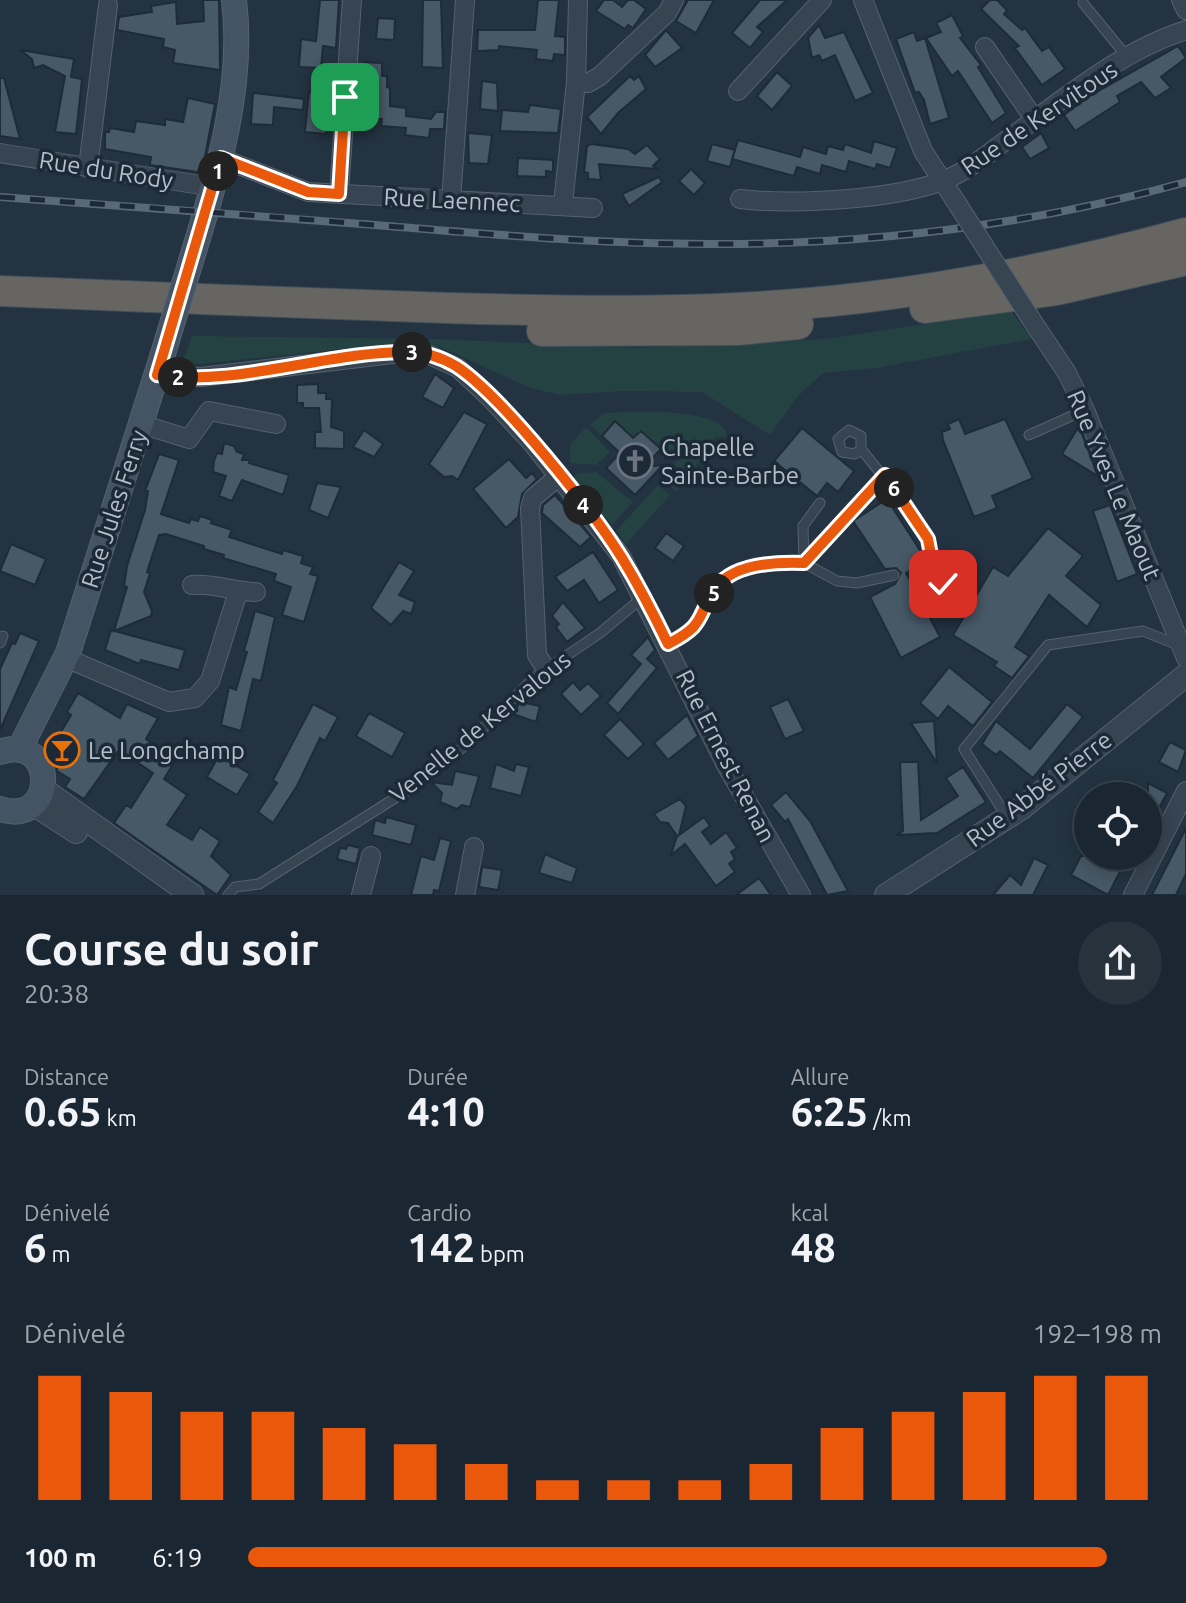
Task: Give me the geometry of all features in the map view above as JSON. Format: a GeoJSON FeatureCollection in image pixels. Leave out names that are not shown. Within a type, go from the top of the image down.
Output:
{"type":"FeatureCollection","features":[{"type":"Feature","properties":{"kind":"highway"},"geometry":{"type":"LineString","coordinates":[[0,291],[366,305],[666,311],[858,298],[1183,246]]}},
{"type":"Feature","properties":{"kind":"highway"},"geometry":{"type":"LineString","coordinates":[[0,312],[612,333],[738,330],[1057,290],[1183,246]]}},
{"type":"Feature","properties":{"kind":"main road","name":"Rue Jules Ferry"},"geometry":{"type":"LineString","coordinates":[[9,751],[66,658],[191,261],[221,158],[235,61],[234,0]]}},
{"type":"Feature","properties":{"kind":"main road"},"geometry":{"type":"LineString","coordinates":[[0,809],[19,811],[38,797],[40,764],[9,751]]}},
{"type":"Feature","properties":{"kind":"street"},"geometry":{"type":"LineString","coordinates":[[339,194],[352,0]]}},
{"type":"Feature","properties":{"kind":"street"},"geometry":{"type":"LineString","coordinates":[[451,201],[465,0]]}},
{"type":"Feature","properties":{"kind":"street"},"geometry":{"type":"LineString","coordinates":[[563,204],[576,82],[578,0]]}},
{"type":"Feature","properties":{"kind":"street"},"geometry":{"type":"LineString","coordinates":[[576,82],[588,83],[600,76],[667,13],[674,0]]}},
{"type":"Feature","properties":{"kind":"street"},"geometry":{"type":"LineString","coordinates":[[738,91],[822,0]]}},
{"type":"Feature","properties":{"kind":"street","name":"Rue de Kervitous"},"geometry":{"type":"LineString","coordinates":[[863,0],[912,127],[940,181],[969,167],[1087,82],[1165,37],[1186,30]]}},
{"type":"Feature","properties":{"kind":"street"},"geometry":{"type":"LineString","coordinates":[[1181,0],[1186,10]]}},
{"type":"Feature","properties":{"kind":"street"},"geometry":{"type":"LineString","coordinates":[[88,168],[108,5]]}},
{"type":"Feature","properties":{"kind":"street"},"geometry":{"type":"LineString","coordinates":[[985,47],[1035,120]]}},
{"type":"Feature","properties":{"kind":"street","name":"Rue du Rody"},"geometry":{"type":"LineString","coordinates":[[0,153],[213,187]]}},
{"type":"Feature","properties":{"kind":"street","name":"Rue Laennec"},"geometry":{"type":"LineString","coordinates":[[221,158],[308,192],[593,208]]}},
{"type":"Feature","properties":{"kind":"street"},"geometry":{"type":"LineString","coordinates":[[740,199],[775,203],[910,190],[940,181]]}},
{"type":"Feature","properties":{"kind":"street","name":"Rue Yves Le Maout"},"geometry":{"type":"LineString","coordinates":[[940,181],[1067,373],[1184,652]]}},
{"type":"Feature","properties":{"kind":"street","name":"Rue Ernest Renan"},"geometry":{"type":"LineString","coordinates":[[159,366],[201,377],[376,353],[425,353],[458,368],[490,398],[559,476],[621,556],[644,596],[726,765],[801,895]]}},
{"type":"Feature","properties":{"kind":"street"},"geometry":{"type":"LineString","coordinates":[[141,424],[189,439],[209,411],[276,424]]}},
{"type":"Feature","properties":{"kind":"street"},"geometry":{"type":"LineString","coordinates":[[546,669],[537,655],[530,508],[533,498],[559,476]]}},
{"type":"Feature","properties":{"kind":"street"},"geometry":{"type":"LineString","coordinates":[[66,658],[169,702],[195,698],[210,681],[247,592],[209,584],[192,585]]}},
{"type":"Feature","properties":{"kind":"street","name":"Rue Abbé Pierre"},"geometry":{"type":"LineString","coordinates":[[886,895],[1007,817],[1186,675]]}},
{"type":"Feature","properties":{"kind":"street"},"geometry":{"type":"LineString","coordinates":[[1133,895],[1186,791]]}},
{"type":"Feature","properties":{"kind":"street"},"geometry":{"type":"LineString","coordinates":[[38,797],[168,895]]}},
{"type":"Feature","properties":{"kind":"street"},"geometry":{"type":"LineString","coordinates":[[38,797],[192,895]]}},
{"type":"Feature","properties":{"kind":"street"},"geometry":{"type":"LineString","coordinates":[[465,895],[474,847]]}},
{"type":"Feature","properties":{"kind":"street"},"geometry":{"type":"LineString","coordinates":[[361,895],[371,856]]}},
{"type":"Feature","properties":{"kind":"lane"},"geometry":{"type":"LineString","coordinates":[[1083,3],[1128,58]]}},
{"type":"Feature","properties":{"kind":"lane"},"geometry":{"type":"LineString","coordinates":[[1029,435],[1085,410]]}},
{"type":"Feature","properties":{"kind":"lane"},"geometry":{"type":"LineString","coordinates":[[861,449],[885,475],[928,539],[935,576]]}},
{"type":"Feature","properties":{"kind":"lane"},"geometry":{"type":"LineString","coordinates":[[804,563],[885,475]]}},
{"type":"Feature","properties":{"kind":"lane"},"geometry":{"type":"LineString","coordinates":[[804,563],[803,526],[820,503]]}},
{"type":"Feature","properties":{"kind":"lane"},"geometry":{"type":"LineString","coordinates":[[668,644],[688,634],[698,623],[716,587],[728,577],[769,563],[804,563],[837,581],[857,583],[894,575]]}},
{"type":"Feature","properties":{"kind":"lane","name":"Venelle de Kervalous"},"geometry":{"type":"LineString","coordinates":[[228,895],[235,887],[259,884],[411,788],[467,744],[546,669],[600,633],[644,596]]}},
{"type":"Feature","properties":{"kind":"lane"},"geometry":{"type":"LineString","coordinates":[[1007,817],[964,749],[1048,645],[1143,631],[1184,652]]}},
{"type":"Feature","properties":{"kind":"green space"},"geometry":{"type":"Polygon","coordinates":[[[1011,311],[1032,339],[876,368],[823,373],[798,396],[770,435],[702,392],[624,391],[560,395],[528,387],[440,347],[409,342],[181,366],[192,336],[437,339],[639,348],[826,339],[1011,311]]]}},
{"type":"Feature","properties":{"kind":"green space"},"geometry":{"type":"Polygon","coordinates":[[[604,413],[694,415],[722,427],[727,437],[716,437],[677,492],[661,480],[679,458],[667,455],[641,431],[633,438],[615,422],[602,436],[590,424],[604,413]]]}},
{"type":"Feature","properties":{"kind":"green space"},"geometry":{"type":"Polygon","coordinates":[[[586,427],[610,452],[596,465],[570,463],[570,445],[586,427]]]}},
{"type":"Feature","properties":{"kind":"green space"},"geometry":{"type":"Polygon","coordinates":[[[596,472],[633,502],[612,525],[571,479],[578,473],[596,472]]]}},
{"type":"Feature","properties":{"kind":"green space"},"geometry":{"type":"Polygon","coordinates":[[[658,485],[670,495],[626,544],[616,531],[658,485]]]}},
{"type":"Feature","properties":{"kind":"building"},"geometry":{"type":"Polygon","coordinates":[[[203,0],[219,0],[220,70],[173,63],[175,50],[163,47],[164,39],[117,30],[119,17],[152,12],[151,6],[176,2],[177,24],[204,21],[203,0]]]}},
{"type":"Feature","properties":{"kind":"building"},"geometry":{"type":"Polygon","coordinates":[[[320,0],[339,0],[336,48],[323,46],[321,68],[299,67],[301,39],[316,41],[320,0]]]}},
{"type":"Feature","properties":{"kind":"building"},"geometry":{"type":"Polygon","coordinates":[[[423,0],[441,0],[443,68],[422,67],[423,0]]]}},
{"type":"Feature","properties":{"kind":"building"},"geometry":{"type":"Polygon","coordinates":[[[538,0],[559,0],[555,36],[565,37],[565,55],[554,54],[553,61],[536,59],[537,50],[499,46],[499,50],[477,51],[478,30],[535,30],[538,0]]]}},
{"type":"Feature","properties":{"kind":"building"},"geometry":{"type":"Polygon","coordinates":[[[604,0],[613,0],[622,7],[628,0],[634,0],[646,9],[633,28],[628,25],[625,29],[596,11],[604,0]]]}},
{"type":"Feature","properties":{"kind":"building"},"geometry":{"type":"Polygon","coordinates":[[[688,0],[714,0],[696,33],[676,21],[688,0]]]}},
{"type":"Feature","properties":{"kind":"building"},"geometry":{"type":"Polygon","coordinates":[[[760,0],[787,0],[757,27],[763,32],[750,48],[732,33],[760,0]]]}},
{"type":"Feature","properties":{"kind":"building"},"geometry":{"type":"Polygon","coordinates":[[[990,0],[997,0],[1007,10],[1004,14],[1022,30],[1025,28],[1042,51],[1049,47],[1065,69],[1042,85],[1015,48],[1019,46],[981,9],[990,0]]]}},
{"type":"Feature","properties":{"kind":"building"},"geometry":{"type":"Polygon","coordinates":[[[952,15],[963,36],[960,38],[981,65],[978,67],[1006,113],[992,123],[958,71],[952,76],[926,38],[941,32],[936,23],[952,15]]]}},
{"type":"Feature","properties":{"kind":"building"},"geometry":{"type":"Polygon","coordinates":[[[378,18],[395,19],[394,40],[376,39],[378,18]]]}},
{"type":"Feature","properties":{"kind":"building"},"geometry":{"type":"Polygon","coordinates":[[[819,25],[825,38],[844,32],[873,93],[855,101],[835,55],[822,61],[819,55],[812,58],[808,38],[819,25]]]}},
{"type":"Feature","properties":{"kind":"building"},"geometry":{"type":"Polygon","coordinates":[[[666,30],[682,48],[655,67],[645,55],[666,30]]]}},
{"type":"Feature","properties":{"kind":"building"},"geometry":{"type":"Polygon","coordinates":[[[914,32],[917,41],[925,38],[949,118],[930,124],[924,100],[919,92],[915,93],[896,39],[914,32]]]}},
{"type":"Feature","properties":{"kind":"building"},"geometry":{"type":"Polygon","coordinates":[[[1178,46],[1186,58],[1161,77],[1171,88],[1155,98],[1141,82],[1117,96],[1120,102],[1075,131],[1064,115],[1088,97],[1178,46]]]}},
{"type":"Feature","properties":{"kind":"building"},"geometry":{"type":"Polygon","coordinates":[[[20,50],[74,59],[71,77],[82,79],[76,134],[55,132],[65,76],[43,65],[34,68],[32,59],[20,50]]]}},
{"type":"Feature","properties":{"kind":"building"},"geometry":{"type":"Polygon","coordinates":[[[364,62],[382,63],[382,76],[387,76],[387,87],[390,88],[390,106],[406,108],[406,116],[431,119],[436,112],[445,112],[444,129],[430,129],[429,138],[405,135],[406,128],[381,126],[382,119],[361,118],[364,62]]]}},
{"type":"Feature","properties":{"kind":"building"},"geometry":{"type":"Polygon","coordinates":[[[777,72],[792,86],[772,110],[757,96],[777,72]]]}},
{"type":"Feature","properties":{"kind":"building"},"geometry":{"type":"Polygon","coordinates":[[[630,76],[634,80],[639,76],[646,89],[618,113],[601,134],[587,117],[630,76]]]}},
{"type":"Feature","properties":{"kind":"building"},"geometry":{"type":"Polygon","coordinates":[[[0,78],[4,78],[20,139],[0,136],[0,78]]]}},
{"type":"Feature","properties":{"kind":"building"},"geometry":{"type":"Polygon","coordinates":[[[482,81],[497,83],[498,111],[480,109],[482,81]]]}},
{"type":"Feature","properties":{"kind":"building"},"geometry":{"type":"Polygon","coordinates":[[[309,92],[322,93],[320,110],[327,111],[328,116],[326,134],[305,132],[309,92]]]}},
{"type":"Feature","properties":{"kind":"building"},"geometry":{"type":"Polygon","coordinates":[[[253,93],[304,99],[303,110],[274,107],[273,125],[251,124],[253,93]]]}},
{"type":"Feature","properties":{"kind":"building"},"geometry":{"type":"Polygon","coordinates":[[[188,98],[215,104],[204,162],[197,172],[150,165],[151,157],[105,149],[105,132],[109,132],[110,128],[134,132],[136,121],[165,125],[165,119],[183,122],[188,98]]]}},
{"type":"Feature","properties":{"kind":"building"},"geometry":{"type":"Polygon","coordinates":[[[530,105],[561,109],[558,133],[500,131],[502,110],[528,112],[530,105]]]}},
{"type":"Feature","properties":{"kind":"building"},"geometry":{"type":"Polygon","coordinates":[[[468,133],[492,135],[488,164],[469,163],[468,133]]]}},
{"type":"Feature","properties":{"kind":"building"},"geometry":{"type":"Polygon","coordinates":[[[1041,133],[1049,148],[1030,159],[1022,147],[1041,133]]]}},
{"type":"Feature","properties":{"kind":"building"},"geometry":{"type":"Polygon","coordinates":[[[738,140],[800,157],[803,147],[826,154],[828,146],[843,150],[845,144],[871,153],[874,141],[897,148],[890,168],[877,164],[875,169],[849,161],[846,172],[822,165],[820,174],[797,167],[794,176],[732,159],[738,140]]]}},
{"type":"Feature","properties":{"kind":"building"},"geometry":{"type":"Polygon","coordinates":[[[712,144],[735,150],[730,167],[707,161],[712,144]]]}},
{"type":"Feature","properties":{"kind":"building"},"geometry":{"type":"Polygon","coordinates":[[[647,145],[660,159],[653,166],[657,169],[599,164],[601,180],[588,179],[588,173],[584,172],[587,146],[628,149],[635,154],[647,145]]]}},
{"type":"Feature","properties":{"kind":"building"},"geometry":{"type":"Polygon","coordinates":[[[518,158],[553,160],[553,172],[546,171],[546,177],[517,176],[518,158]]]}},
{"type":"Feature","properties":{"kind":"building"},"geometry":{"type":"Polygon","coordinates":[[[691,169],[705,183],[694,195],[679,181],[691,169]]]}},
{"type":"Feature","properties":{"kind":"building"},"geometry":{"type":"Polygon","coordinates":[[[659,177],[662,182],[629,206],[622,194],[659,177]]]}},
{"type":"Feature","properties":{"kind":"building"},"geometry":{"type":"Polygon","coordinates":[[[435,374],[454,388],[443,408],[422,397],[435,374]]]}},
{"type":"Feature","properties":{"kind":"building"},"geometry":{"type":"Polygon","coordinates":[[[318,384],[318,393],[326,393],[326,399],[332,399],[331,427],[344,431],[344,449],[315,448],[315,432],[321,432],[319,408],[303,408],[303,403],[297,403],[297,385],[318,384]]]}},
{"type":"Feature","properties":{"kind":"building"},"geometry":{"type":"Polygon","coordinates":[[[464,412],[487,424],[458,480],[452,476],[444,477],[429,464],[464,412]]]}},
{"type":"Feature","properties":{"kind":"building"},"geometry":{"type":"Polygon","coordinates":[[[959,419],[965,434],[1005,419],[1033,478],[992,496],[997,508],[974,517],[943,440],[942,432],[950,429],[948,424],[959,419]]]}},
{"type":"Feature","properties":{"kind":"building","name":"Chapelle Sainte-Barbe"},"geometry":{"type":"Polygon","coordinates":[[[615,421],[633,438],[641,431],[661,449],[644,467],[663,465],[635,495],[606,468],[620,453],[602,436],[615,421]]]}},
{"type":"Feature","properties":{"kind":"building"},"geometry":{"type":"Polygon","coordinates":[[[1079,426],[1098,476],[1062,454],[1079,426]]]}},
{"type":"Feature","properties":{"kind":"building"},"geometry":{"type":"Polygon","coordinates":[[[802,428],[854,471],[838,492],[827,483],[817,496],[774,461],[802,428]]]}},
{"type":"Feature","properties":{"kind":"building"},"geometry":{"type":"Polygon","coordinates":[[[364,430],[383,444],[374,457],[353,447],[364,430]]]}},
{"type":"Feature","properties":{"kind":"building"},"geometry":{"type":"Polygon","coordinates":[[[224,443],[244,454],[242,460],[250,460],[249,463],[289,475],[283,495],[242,480],[232,501],[219,496],[226,476],[213,472],[214,461],[217,453],[222,454],[224,443]]]}},
{"type":"Feature","properties":{"kind":"building"},"geometry":{"type":"Polygon","coordinates":[[[159,454],[179,460],[161,514],[189,523],[191,519],[198,521],[200,516],[212,520],[211,523],[232,530],[229,537],[282,554],[283,550],[303,556],[301,563],[313,567],[310,574],[318,576],[304,622],[282,615],[291,587],[274,581],[276,574],[223,558],[224,555],[204,549],[204,546],[166,534],[159,535],[147,572],[150,573],[144,592],[151,616],[114,631],[127,587],[124,586],[127,566],[145,510],[148,491],[145,491],[159,454]]]}},
{"type":"Feature","properties":{"kind":"building"},"geometry":{"type":"Polygon","coordinates":[[[509,459],[526,478],[532,473],[537,479],[522,494],[518,517],[506,528],[473,489],[509,459]]]}},
{"type":"Feature","properties":{"kind":"building"},"geometry":{"type":"Polygon","coordinates":[[[317,483],[341,487],[328,518],[309,510],[317,483]]]}},
{"type":"Feature","properties":{"kind":"building"},"geometry":{"type":"Polygon","coordinates":[[[555,495],[591,537],[580,547],[542,513],[543,505],[555,495]]]}},
{"type":"Feature","properties":{"kind":"building"},"geometry":{"type":"Polygon","coordinates":[[[887,499],[923,555],[925,561],[906,573],[940,637],[901,658],[870,597],[895,584],[901,573],[896,568],[885,569],[853,521],[887,499]]]}},
{"type":"Feature","properties":{"kind":"building"},"geometry":{"type":"Polygon","coordinates":[[[1110,505],[1137,574],[1117,582],[1093,511],[1110,505]]]}},
{"type":"Feature","properties":{"kind":"building"},"geometry":{"type":"Polygon","coordinates":[[[1048,528],[1083,556],[1066,576],[1101,605],[1087,627],[1049,595],[1015,647],[1029,656],[1012,678],[994,666],[997,662],[953,635],[993,567],[1008,576],[1048,528]]]}},
{"type":"Feature","properties":{"kind":"building"},"geometry":{"type":"Polygon","coordinates":[[[666,533],[684,546],[673,561],[655,548],[666,533]]]}},
{"type":"Feature","properties":{"kind":"building"},"geometry":{"type":"Polygon","coordinates":[[[11,544],[46,559],[35,585],[0,571],[11,544]]]}},
{"type":"Feature","properties":{"kind":"building"},"geometry":{"type":"Polygon","coordinates":[[[593,552],[618,590],[599,603],[584,580],[567,591],[555,577],[593,552]]]}},
{"type":"Feature","properties":{"kind":"building"},"geometry":{"type":"Polygon","coordinates":[[[399,562],[414,571],[399,595],[415,602],[411,614],[403,611],[391,625],[371,608],[399,562]]]}},
{"type":"Feature","properties":{"kind":"building"},"geometry":{"type":"Polygon","coordinates":[[[563,602],[585,628],[567,642],[552,616],[563,602]]]}},
{"type":"Feature","properties":{"kind":"building"},"geometry":{"type":"Polygon","coordinates":[[[255,611],[275,617],[261,681],[253,679],[241,731],[221,725],[229,687],[236,690],[255,611]]]}},
{"type":"Feature","properties":{"kind":"building"},"geometry":{"type":"Polygon","coordinates":[[[111,630],[185,650],[179,670],[141,660],[140,664],[105,650],[111,630]]]}},
{"type":"Feature","properties":{"kind":"building"},"geometry":{"type":"Polygon","coordinates":[[[20,633],[39,641],[0,730],[0,669],[20,633]]]}},
{"type":"Feature","properties":{"kind":"building"},"geometry":{"type":"Polygon","coordinates":[[[648,637],[655,650],[647,659],[657,668],[618,714],[607,703],[641,664],[631,655],[648,637]]]}},
{"type":"Feature","properties":{"kind":"building"},"geometry":{"type":"Polygon","coordinates":[[[949,667],[992,702],[973,726],[948,706],[938,719],[920,703],[949,667]]]}},
{"type":"Feature","properties":{"kind":"building"},"geometry":{"type":"Polygon","coordinates":[[[573,682],[580,690],[588,683],[601,696],[581,715],[561,694],[573,682]]]}},
{"type":"Feature","properties":{"kind":"building"},"geometry":{"type":"Polygon","coordinates":[[[78,693],[120,718],[127,704],[158,718],[146,739],[175,761],[164,779],[187,795],[167,825],[192,840],[200,827],[220,841],[211,856],[231,875],[217,895],[114,823],[126,805],[131,808],[153,773],[119,750],[84,799],[65,787],[70,779],[57,771],[57,756],[49,752],[71,715],[67,712],[78,693]]]}},
{"type":"Feature","properties":{"kind":"building"},"geometry":{"type":"Polygon","coordinates":[[[788,699],[804,731],[785,739],[770,707],[788,699]]]}},
{"type":"Feature","properties":{"kind":"building"},"geometry":{"type":"Polygon","coordinates":[[[520,702],[540,706],[536,722],[513,714],[520,702]]]}},
{"type":"Feature","properties":{"kind":"building"},"geometry":{"type":"Polygon","coordinates":[[[313,704],[338,717],[325,741],[320,738],[297,786],[273,823],[258,812],[277,783],[273,780],[313,704]]]}},
{"type":"Feature","properties":{"kind":"building"},"geometry":{"type":"Polygon","coordinates":[[[1067,704],[1083,717],[1033,778],[1000,751],[996,755],[982,744],[996,721],[1030,749],[1067,704]]]}},
{"type":"Feature","properties":{"kind":"building"},"geometry":{"type":"Polygon","coordinates":[[[369,713],[405,733],[392,757],[356,736],[369,713]]]}},
{"type":"Feature","properties":{"kind":"building"},"geometry":{"type":"Polygon","coordinates":[[[687,715],[698,736],[668,760],[654,743],[687,715]]]}},
{"type":"Feature","properties":{"kind":"building"},"geometry":{"type":"Polygon","coordinates":[[[620,719],[644,744],[628,759],[604,735],[620,719]]]}},
{"type":"Feature","properties":{"kind":"building"},"geometry":{"type":"Polygon","coordinates":[[[934,721],[937,763],[911,723],[934,721]]]}},
{"type":"Feature","properties":{"kind":"building"},"geometry":{"type":"Polygon","coordinates":[[[1170,742],[1186,750],[1178,772],[1159,762],[1170,742]]]}},
{"type":"Feature","properties":{"kind":"building"},"geometry":{"type":"Polygon","coordinates":[[[222,750],[239,760],[237,766],[250,774],[237,795],[207,777],[222,750]]]}},
{"type":"Feature","properties":{"kind":"building"},"geometry":{"type":"Polygon","coordinates":[[[900,762],[918,762],[921,820],[958,796],[946,778],[963,767],[986,802],[937,833],[897,835],[903,831],[900,762]]]}},
{"type":"Feature","properties":{"kind":"building"},"geometry":{"type":"Polygon","coordinates":[[[496,764],[514,771],[516,764],[529,767],[521,796],[490,788],[496,764]]]}},
{"type":"Feature","properties":{"kind":"building"},"geometry":{"type":"Polygon","coordinates":[[[455,771],[479,776],[470,807],[462,805],[457,809],[440,802],[442,793],[431,782],[452,785],[455,771]]]}},
{"type":"Feature","properties":{"kind":"building"},"geometry":{"type":"Polygon","coordinates":[[[786,792],[810,821],[848,891],[827,895],[788,819],[785,822],[771,805],[786,792]]]}},
{"type":"Feature","properties":{"kind":"building"},"geometry":{"type":"Polygon","coordinates":[[[680,799],[686,806],[679,835],[704,817],[710,826],[702,832],[711,844],[726,832],[737,848],[731,852],[735,859],[729,864],[735,872],[716,886],[685,844],[671,855],[677,836],[668,823],[660,822],[654,814],[680,799]]]}},
{"type":"Feature","properties":{"kind":"building"},"geometry":{"type":"Polygon","coordinates":[[[386,817],[416,825],[411,845],[372,835],[375,820],[385,823],[386,817]]]}},
{"type":"Feature","properties":{"kind":"building"},"geometry":{"type":"Polygon","coordinates":[[[1186,828],[1186,874],[1176,895],[1152,895],[1186,828]]]}},
{"type":"Feature","properties":{"kind":"building"},"geometry":{"type":"Polygon","coordinates":[[[440,838],[451,841],[439,891],[434,890],[433,895],[411,895],[421,856],[434,860],[440,838]]]}},
{"type":"Feature","properties":{"kind":"building"},"geometry":{"type":"Polygon","coordinates":[[[348,845],[360,848],[356,864],[337,859],[340,848],[346,849],[348,845]]]}},
{"type":"Feature","properties":{"kind":"building"},"geometry":{"type":"Polygon","coordinates":[[[545,854],[577,868],[572,883],[539,873],[545,854]]]}},
{"type":"Feature","properties":{"kind":"building"},"geometry":{"type":"Polygon","coordinates":[[[1034,858],[1048,865],[1033,895],[993,895],[1010,875],[1021,885],[1034,858]]]}},
{"type":"Feature","properties":{"kind":"building"},"geometry":{"type":"Polygon","coordinates":[[[482,867],[502,870],[498,890],[479,887],[482,867]]]}},
{"type":"Feature","properties":{"kind":"building"},"geometry":{"type":"Polygon","coordinates":[[[1074,869],[1121,870],[1108,895],[1071,875],[1074,869]]]}},
{"type":"Feature","properties":{"kind":"building"},"geometry":{"type":"Polygon","coordinates":[[[759,878],[771,895],[736,895],[759,878]]]}},
{"type":"Feature","properties":{"kind":"railway"},"geometry":{"type":"LineString","coordinates":[[0,197],[578,240],[664,244],[767,243],[949,230],[1068,210],[1186,182]]}},
{"type":"Feature","properties":{"kind":"place","name":"Chapelle Sainte-Barbe"},"geometry":{"type":"Point","coordinates":[635,461]}},
{"type":"Feature","properties":{"kind":"place","name":"Le Longchamp"},"geometry":{"type":"Point","coordinates":[62,750]}},
{"type":"Feature","properties":{"kind":"route"},"geometry":{"type":"LineString","coordinates":[[345,97],[339,194],[308,192],[221,158],[157,375],[201,377],[376,353],[425,353],[444,360],[458,368],[490,398],[589,512],[621,556],[668,644],[688,634],[698,623],[716,587],[728,577],[769,563],[804,563],[885,475],[928,539],[935,562],[935,576],[943,584]]}}]}
